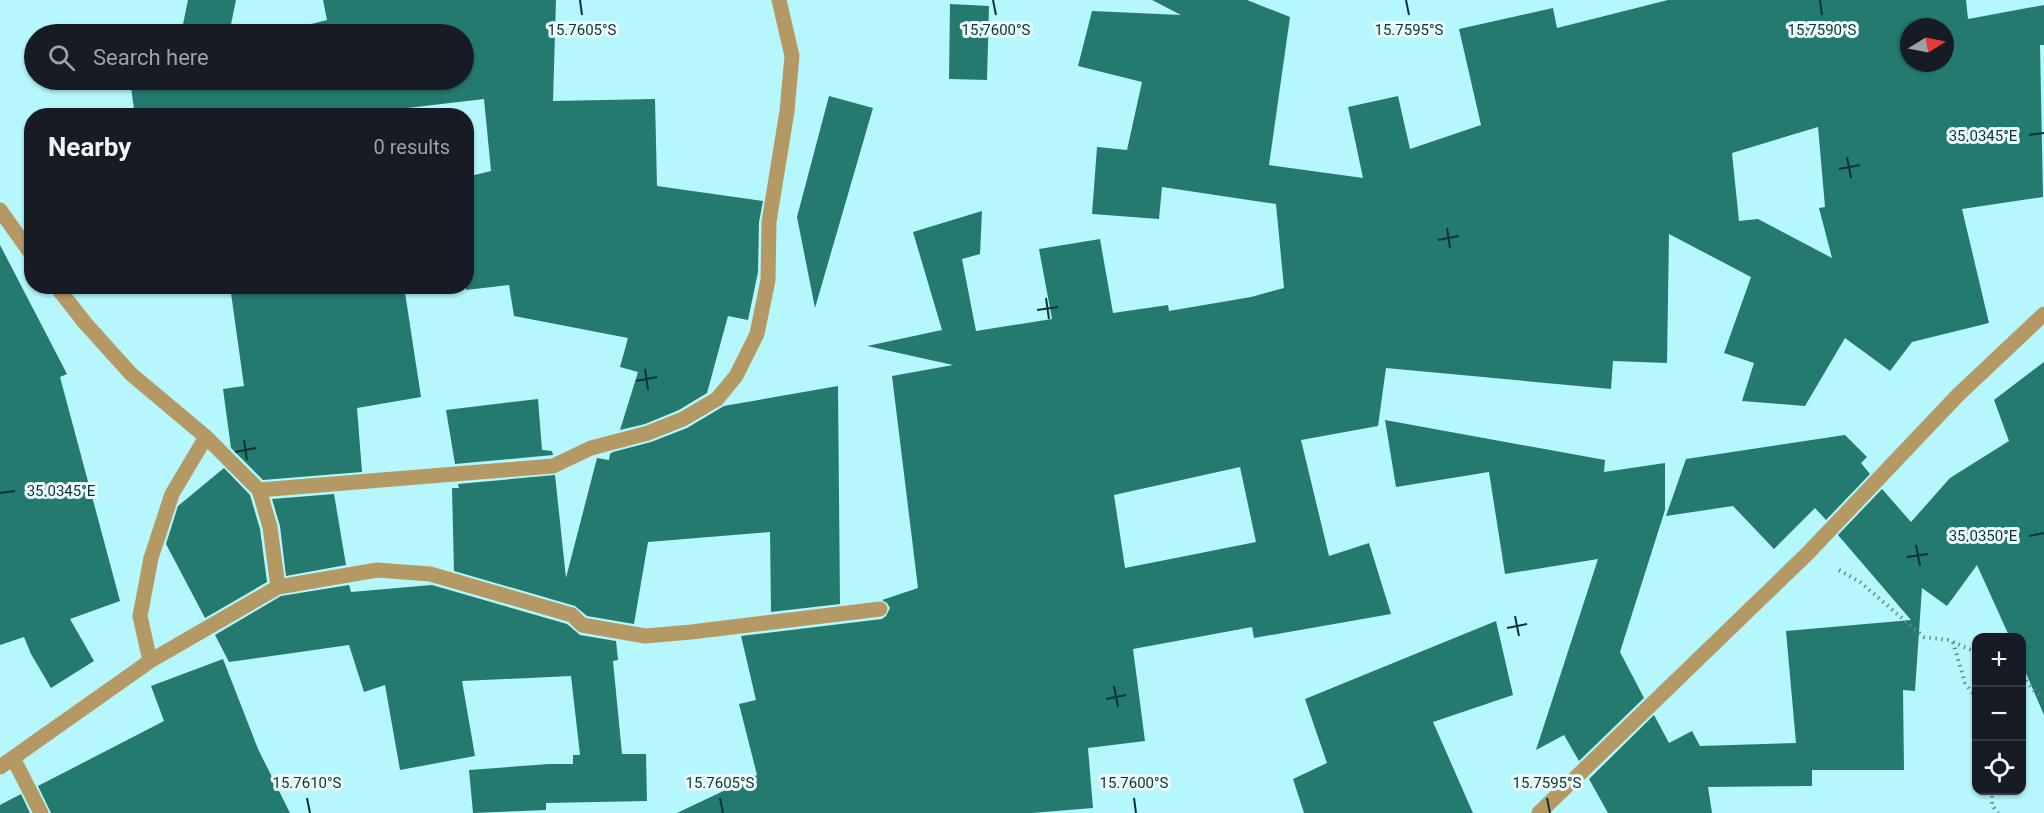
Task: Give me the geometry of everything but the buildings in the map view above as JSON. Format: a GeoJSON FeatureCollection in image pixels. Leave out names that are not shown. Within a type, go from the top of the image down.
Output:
{"type":"FeatureCollection","features":[{"type":"Feature","properties":{"kind":"street"},"geometry":{"type":"LineString","coordinates":[[259,490],[553,466],[591,448],[648,434],[683,419],[717,399],[736,376],[757,334],[768,280],[769,222],[787,111],[792,56],[779,0]]}},
{"type":"Feature","properties":{"kind":"street"},"geometry":{"type":"LineString","coordinates":[[0,210],[24,244]]}},
{"type":"Feature","properties":{"kind":"street"},"geometry":{"type":"LineString","coordinates":[[63,294],[85,323],[131,374],[206,437],[259,490],[270,527],[278,587]]}},
{"type":"Feature","properties":{"kind":"street"},"geometry":{"type":"LineString","coordinates":[[1539,813],[1808,553],[1958,395],[2044,314]]}},
{"type":"Feature","properties":{"kind":"street"},"geometry":{"type":"LineString","coordinates":[[150,661],[140,616],[151,558],[172,494],[206,437]]}},
{"type":"Feature","properties":{"kind":"street"},"geometry":{"type":"LineString","coordinates":[[0,767],[150,661],[278,587],[377,570],[430,574],[572,615],[582,625],[645,636],[880,609]]}},
{"type":"Feature","properties":{"kind":"street"},"geometry":{"type":"LineString","coordinates":[[13,758],[41,813]]}},
{"type":"Feature","properties":{"kind":"path"},"geometry":{"type":"LineString","coordinates":[[1808,553],[1860,582],[1924,637],[1953,642],[1972,650]]}},
{"type":"Feature","properties":{"kind":"path"},"geometry":{"type":"LineString","coordinates":[[1953,642],[1965,683],[1972,691]]}},
{"type":"Feature","properties":{"kind":"path"},"geometry":{"type":"LineString","coordinates":[[2026,681],[2036,693],[2044,696]]}},
{"type":"Feature","properties":{"kind":"path"},"geometry":{"type":"LineString","coordinates":[[1992,795],[1992,805],[1998,813]]}}]}
